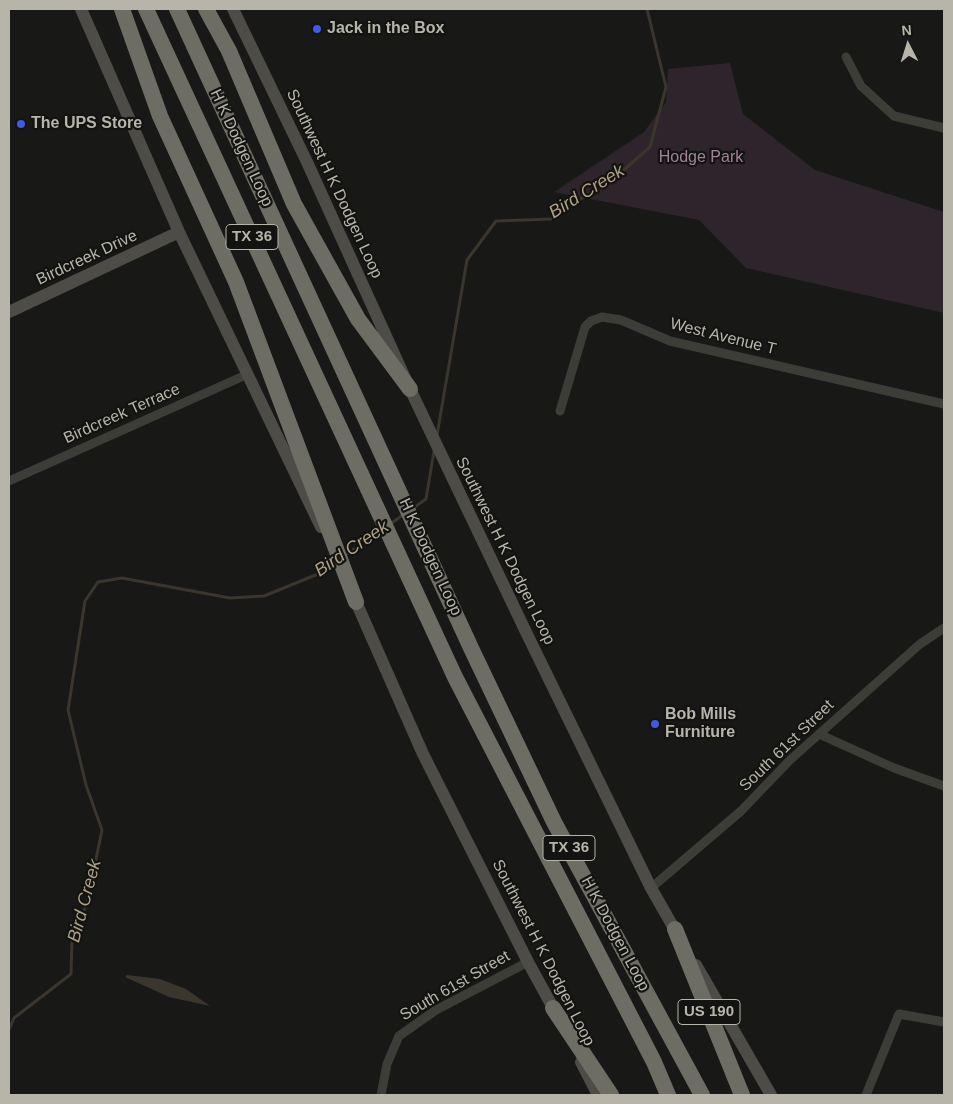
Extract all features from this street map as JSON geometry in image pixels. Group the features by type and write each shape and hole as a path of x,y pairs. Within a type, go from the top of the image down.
{"highway":[{"path":"122,9 160,116 236,282 311,494 356,602"},
{"name":"H K Dodgen Loop","path":"146,9 455,677 654,1062 668,1095"},
{"name":"H K Dodgen Loop","path":"177,9 447,595 554,822 702,1095"},
{"path":"206,9 229,51 294,204 358,319 410,389"},
{"name":"US 190","path":"675,929 742,1095"},
{"path":"554,1008 611,1095"}],"main road":[{"path":"81,9 179,232 248,374 311,494"},
{"name":"Southwest H K Dodgen Loop","path":"233,9 307,162 410,389 651,888 771,1095"},
{"name":"Birdcreek Drive","path":"9,312 179,232"},
{"name":"Southwest H K Dodgen Loop","path":"356,602 423,754 528,962 554,1008 598,1095"}],"street":[{"path":"846,57 861,86 894,116 944,128"},
{"name":"West Avenue T","path":"560,411 585,327 591,321 602,316 620,320 670,342 944,404"},
{"name":"Birdcreek Terrace","path":"9,481 248,374"},
{"name":"South 61st Street","path":"651,888 741,811 790,760 920,644 944,628"},
{"path":"819,734 894,768 944,786"},
{"name":"South 61st Street","path":"381,1095 387,1064 399,1036 436,1010 528,962"},
{"path":"866,1095 899,1014 944,1022"}],"green space":[{"name":"Hodge Park","path":"730,63 743,114 815,170 944,212 944,313 746,268 699,220 554,192 644,132 666,102 668,69"}],"shaded area":[{"path":"127,975 160,979 186,989 210,1006 169,997 125,977"}],"waterway":[{"name":"Bird Creek","path":"437,435 467,260 496,221 551,219 625,169 650,147 666,87 647,9"},
{"name":"Bird Creek","path":"412,509 426,499 434,451"},
{"name":"Bird Creek","path":"389,525 404,514"},
{"name":"Bird Creek","path":"344,556 382,530"},
{"name":"Bird Creek","path":"9,1030 14,1018 71,974 72,939 87,903 102,830 86,785 68,710 85,601 98,582 122,578 230,598 264,596 318,574 337,561"}],"place":[{"name":"Jack in the Box","path":"317,29"},
{"name":"The UPS Store","path":"21,124"},
{"name":"Bob Mills Furniture","path":"655,724"}]}
